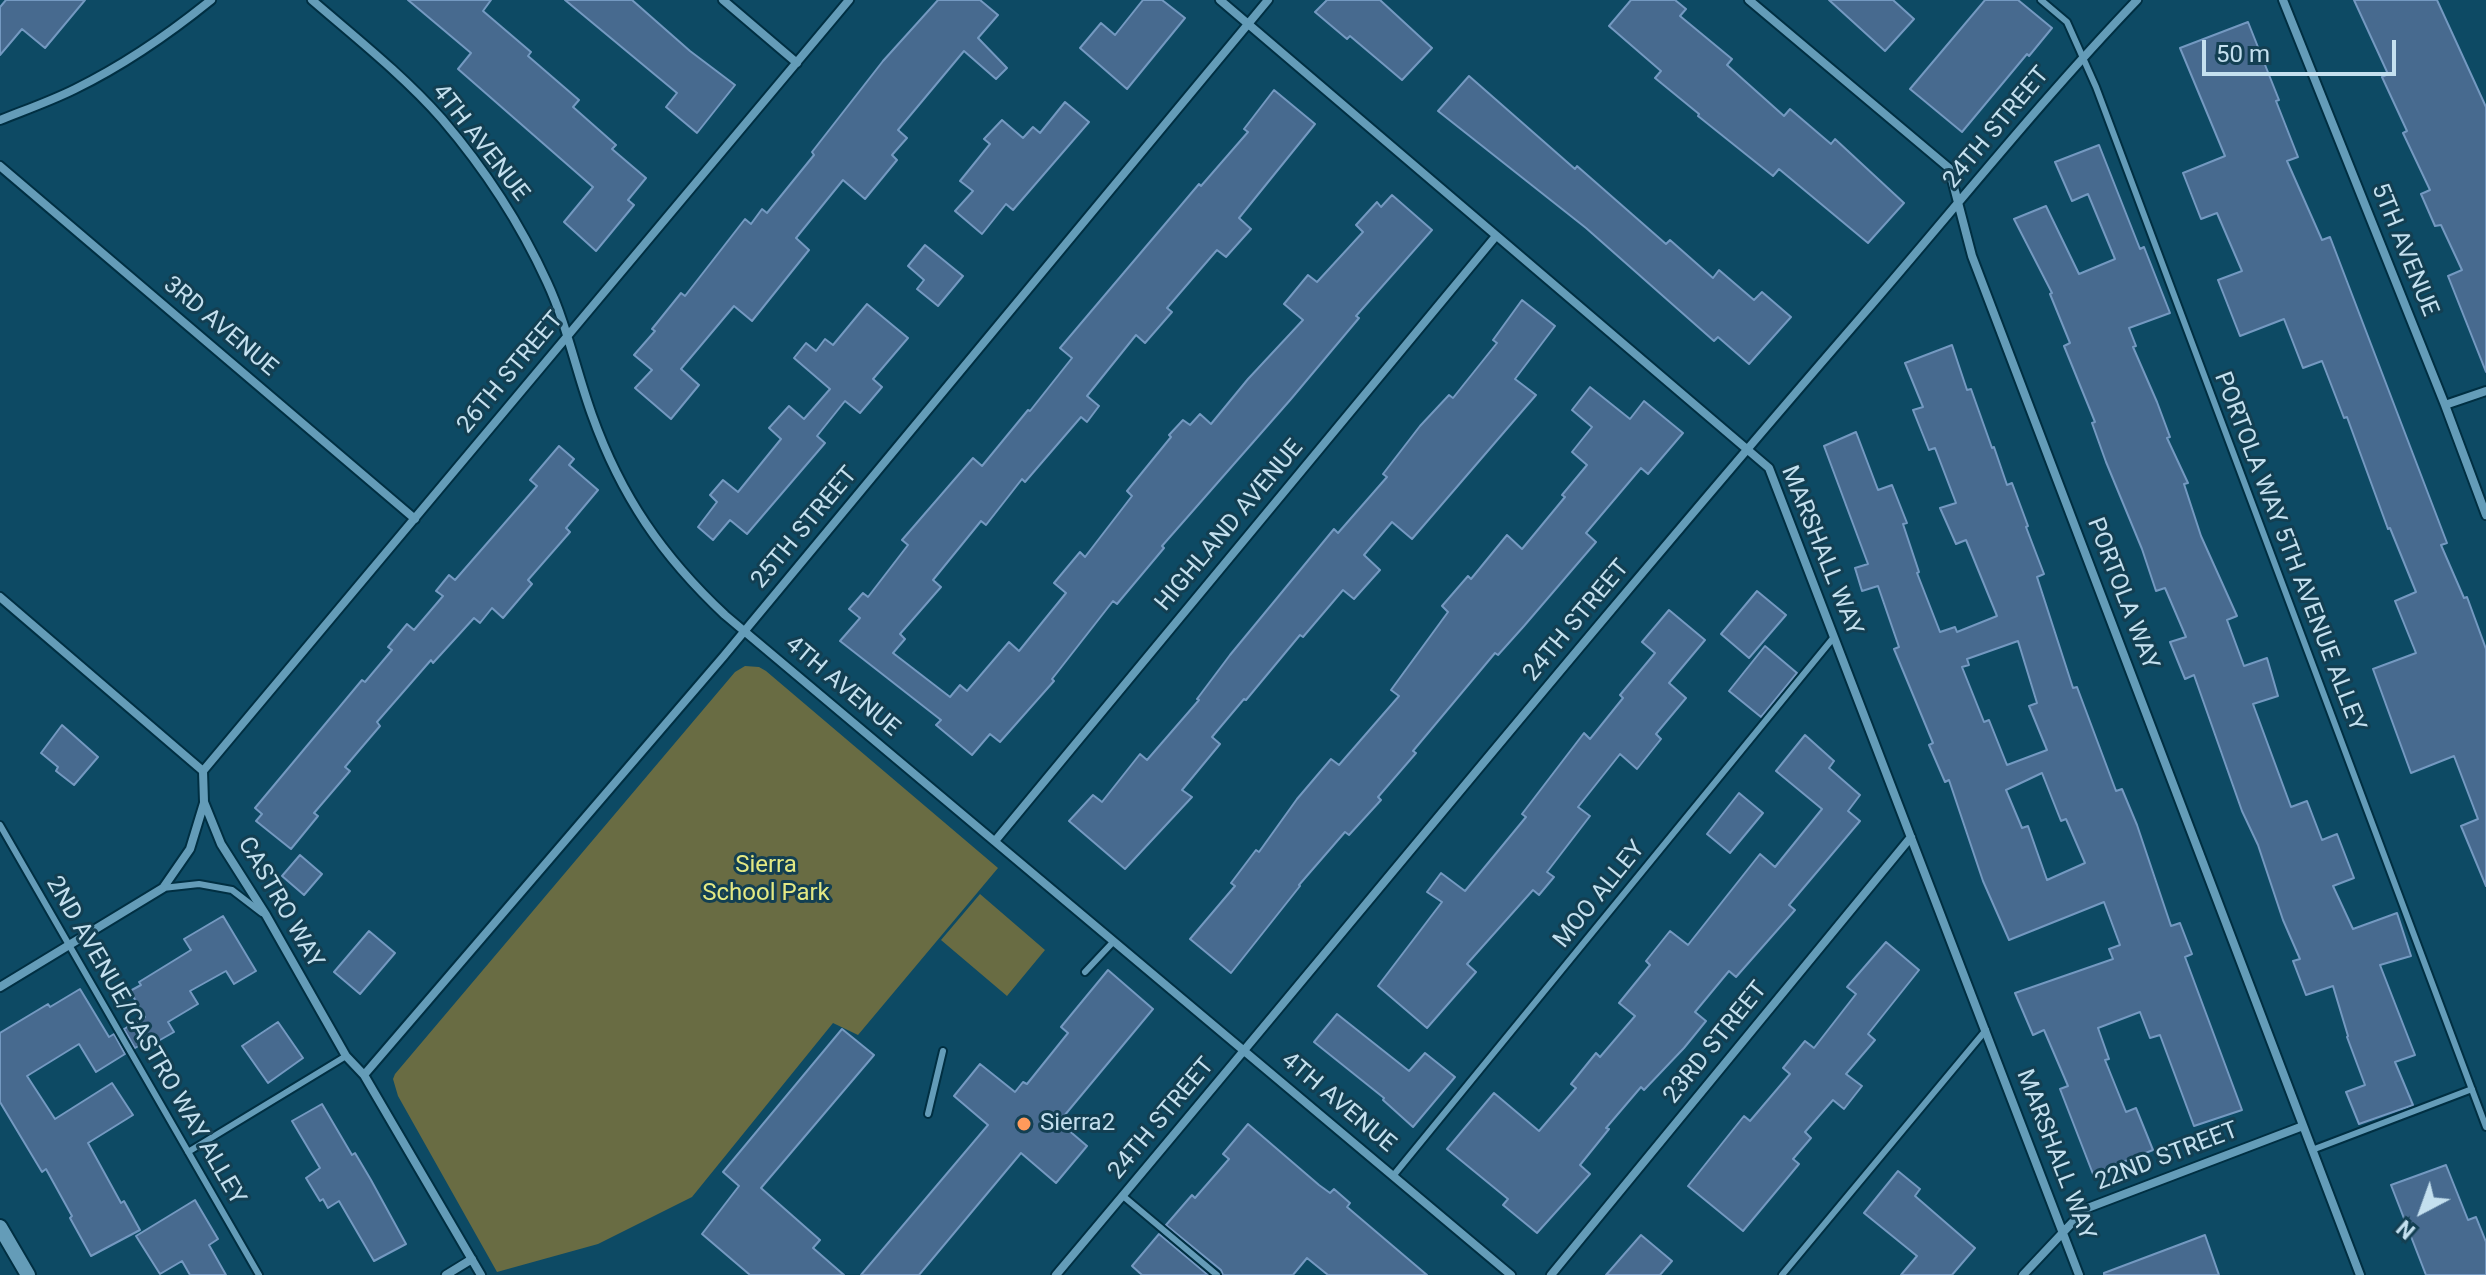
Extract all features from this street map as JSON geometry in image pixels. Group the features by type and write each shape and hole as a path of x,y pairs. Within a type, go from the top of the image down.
{"street":[{"path":"0,120 74,90 122,64 168,34 211,0"},
{"name":"4TH AVENUE","path":"312,0 392,69 441,118 484,173 515,221 547,283 613,468 642,519 679,571 744,631 1511,1275"},
{"path":"723,0 797,63"},
{"name":"26TH STREET","path":"203,771 849,0"},
{"name":"MARSHALL WAY","path":"1220,0 1769,468 2079,1275"},
{"name":"25TH STREET","path":"364,1075 744,631 1268,0"},
{"name":"PORTOLA WAY","path":"1749,0 1949,168 1972,256 2360,1275"},
{"name":"24TH STREET","path":"1056,1275 1746,449 1958,206 2083,56 2137,0"},
{"name":"5TH AVENUE","path":"2283,0 2486,515"},
{"name":"3RD AVENUE","path":"0,166 415,519"},
{"name":"HIGHLAND AVENUE","path":"995,841 1496,236"},
{"path":"2445,405 2486,391"},
{"path":"0,597 203,771"},
{"name":"CASTRO WAY","path":"203,771 204,802 221,844 266,915 346,1056 364,1075 481,1275"},
{"path":"0,987 163,888 190,849 204,802"},
{"name":"23RD STREET","path":"1551,1275 1911,837"},
{"name":"22ND STREET","path":"2023,1275 2085,1209 2303,1126"},
{"path":"0,1227 28,1275"},
{"path":"446,1275 472,1259"}],"lane":[{"name":"PORTOLA WAY 5TH AVENUE ALLEY","path":"2041,0 2067,22 2083,56 2486,1127"},
{"name":"MOO ALLEY","path":"1393,1176 1834,637"},
{"name":"2ND AVENUE/CASTRO WAY ALLEY","path":"0,825 259,1275"},
{"path":"163,888 199,884 232,890 266,915"},
{"path":"1085,972 1114,941"},
{"path":"1782,1275 1986,1030"},
{"path":"928,1114 943,1051"},
{"path":"188,1152 346,1056"},
{"path":"2312,1150 2472,1089"},
{"path":"1123,1196 1217,1275"}],"green space":[{"name":"Sierra School Park","path":"745,666 766,671 998,868 858,1035 833,1023 692,1197 598,1244 497,1272 398,1096 393,1079 395,1074 735,672"},
{"path":"980,894 1045,950 1007,996 941,940"}],"building":[{"path":"6,0 85,0 45,48 22,29 0,55 0,7"},
{"path":"408,0 491,0 483,11 531,52 528,56 579,100 573,107 616,145 612,149 646,178 628,200 634,205 596,251 564,222 593,187 458,69 471,53"},
{"path":"565,0 632,0 690,51 735,85 697,133 666,107 677,93"},
{"path":"938,0 980,0 998,15 978,38 1007,68 996,79 964,51 898,130 907,138 892,155 897,160 865,199 843,180 796,238 809,250 752,321 734,306 681,369 699,385 671,419 635,388 652,370 634,355 681,293 685,296 745,219 751,224 762,209 767,213 883,61"},
{"path":"1143,0 1162,0 1185,18 1127,89 1080,48 1101,23 1115,35"},
{"path":"1327,0 1380,0 1432,48 1402,80 1350,36 1347,39 1315,12"},
{"path":"1631,0 1675,0 1686,9 1680,16 1732,59 1727,65 1784,116 1790,109 1831,144 1835,139 1904,203 1868,243 1779,169 1773,176 1655,78 1661,71 1609,26"},
{"path":"1829,0 1893,0 1914,19 1885,51"},
{"path":"1985,0 2018,0 2052,28 1962,132 1910,89"},
{"path":"2354,0 2437,0 2486,107 2486,372 2448,276 2462,270 2441,225 2435,226 2421,194 2430,190 2403,133 2407,131 2382,77 2388,74"},
{"path":"2248,22 2298,157 2287,161 2322,240 2330,237 2447,543 2441,545 2464,598 2467,597 2486,649 2486,886 2461,826 2478,819 2454,756 2411,773 2373,669 2416,653 2395,601 2416,592 2388,529 2347,417 2344,418 2322,361 2303,368 2284,319 2240,336 2218,280 2242,271 2217,213 2201,219 2183,173 2225,156 2180,48"},
{"path":"1469,76 1666,244 1670,240 1713,278 1719,270 1754,300 1762,292 1791,317 1749,364 1718,337 1714,341 1586,228 1438,111"},
{"path":"1274,90 1315,124 1239,218 1251,229 1226,257 1217,250 1167,308 1172,312 1145,343 1136,335 1087,396 1099,406 1087,422 1081,417 1025,482 1022,479 986,525 981,521 933,580 941,587 900,634 905,639 893,653 950,697 960,685 967,691 1009,642 1019,651 1066,593 1054,583 1080,552 1085,557 1132,496 1127,491 1171,437 1169,435 1183,420 1190,425 1200,414 1211,424 1303,320 1284,304 1308,275 1317,282 1363,232 1356,225 1377,202 1381,207 1392,195 1432,230 1356,316 1359,318 1291,399 1162,546 1164,548 1117,604 1113,601 1052,679 1054,681 1000,742 990,734 972,755 936,725 941,720 840,641 860,618 849,609 863,593 868,597 908,545 902,540 973,458 982,466 1030,411 1072,358 1060,348 1199,184 1201,186 1248,132 1244,129"},
{"path":"1065,102 1089,122 1013,210 1006,204 982,234 955,211 973,191 960,181 990,144 984,139 1002,120 1023,138 1033,127 1040,133"},
{"path":"2099,145 2140,249 2144,247 2170,313 2129,328 2136,346 2133,347 2157,402 2170,437 2167,438 2188,483 2184,484 2201,536 2237,616 2227,620 2244,666 2267,658 2278,696 2253,704 2291,807 2307,801 2322,840 2337,834 2354,878 2333,886 2353,929 2397,913 2411,956 2380,965 2415,1055 2395,1062 2413,1105 2359,1124 2346,1092 2365,1085 2333,986 2306,995 2293,961 2300,959 2283,920 2258,845 2242,811 2194,675 2185,679 2170,642 2186,637 2165,588 2156,591 2064,346 2070,343 2052,293 2014,219 2046,206 2079,274 2115,259 2088,194 2072,201 2055,162"},
{"path":"925,245 963,276 938,306 917,289 924,280 908,266"},
{"path":"1522,300 1555,326 1515,379 1536,395 1412,539 1392,522 1364,555 1380,570 1354,599 1343,590 1244,699 1212,737 1220,744 1182,790 1192,797 1125,869 1069,821 1093,795 1102,802 1140,754 1147,760 1199,700 1230,655 1334,529 1338,533 1387,477 1383,474 1420,426 1449,395 1453,398 1497,343 1493,340"},
{"path":"867,304 908,338 873,379 882,387 860,413 845,401 817,436 825,443 747,534 730,520 713,540 698,527 717,502 710,495 723,480 738,492 781,439 769,428 789,406 804,419 830,389 794,358 806,343 816,351 825,339 833,345"},
{"path":"1952,345 1967,390 1971,389 2007,485 2012,483 2028,526 2044,574 2037,577 2073,688 2077,687 2116,791 2122,789 2137,825 2171,926 2180,923 2192,954 2185,957 2242,1110 2194,1126 2160,1035 2150,1038 2140,1012 2098,1028 2109,1059 2105,1060 2126,1112 2136,1108 2153,1150 2093,1174 2060,1089 2068,1086 2044,1030 2033,1035 2015,993 2113,959 2109,949 2120,945 2104,902 2009,940 1983,881 1949,780 1945,782 1929,745 1933,743 1894,649 1899,647 1878,586 1862,591 1855,568 1868,564 1824,446 1856,432 1878,490 1892,485 1907,523 1903,524 1917,573 1940,632 1955,627 1957,632 1997,616 1966,540 1956,544 1940,508 1956,503 1935,448 1929,450 1913,410 1923,407 1905,363","holes":["2018,641 2037,703 2029,706 2047,750 2007,765 1989,720 1984,722 1962,667 1969,665 1967,659","2042,773 2061,821 2066,819 2085,863 2047,880 2028,826 2022,828 2006,790"]},
{"path":"1590,387 1630,419 1644,401 1683,433 1648,474 1641,468 1586,533 1596,542 1498,655 1495,653 1413,751 1416,753 1378,797 1381,800 1349,835 1345,832 1299,885 1231,973 1190,939 1235,886 1231,883 1256,850 1259,852 1331,759 1339,765 1399,696 1391,690 1448,612 1442,606 1468,576 1471,579 1507,535 1522,549 1565,497 1562,495 1587,465 1572,452 1592,427 1572,410"},
{"path":"559,446 574,459 569,465 598,490 566,528 570,532 528,580 532,584 503,618 492,608 480,623 474,618 433,663 431,660 377,722 380,726 345,767 350,771 314,813 318,816 291,849 256,821 262,814 255,808 362,680 365,682 392,650 388,647 407,624 414,630 443,596 436,591 449,575 455,580 537,486 530,480"},
{"path":"1757,591 1786,615 1749,658 1721,634"},
{"path":"1669,610 1705,640 1669,683 1686,698 1656,734 1661,739 1637,769 1620,754 1578,807 1590,816 1547,872 1554,877 1539,895 1533,890 1467,964 1476,972 1427,1028 1378,986 1442,902 1427,892 1441,873 1465,891 1526,817 1522,814 1584,733 1590,739 1623,698 1620,695 1655,653 1642,642"},
{"path":"1765,646 1797,673 1761,717 1729,691"},
{"path":"62,725 98,757 74,785 56,771 58,767 41,753"},
{"path":"1805,735 1834,761 1829,768 1860,795 1848,811 1860,821 1789,905 1795,910 1736,977 1729,971 1695,1012 1706,1021 1644,1090 1641,1087 1606,1128 1609,1129 1580,1165 1590,1174 1537,1233 1503,1205 1508,1199 1447,1149 1494,1093 1539,1131 1576,1088 1571,1084 1596,1053 1600,1057 1635,1016 1619,1003 1650,965 1646,961 1670,931 1688,945 1760,854 1775,867 1822,809 1776,771"},
{"path":"1739,793 1763,813 1730,853 1707,834"},
{"path":"300,855 322,874 304,895 282,876"},
{"path":"223,916 256,971 234,984 226,971 190,991 198,1004 168,1022 174,1032 153,1044 151,1039 135,1048 124,1029 145,1017 130,991 141,985 139,982 191,950 184,939"},
{"path":"369,931 395,953 360,994 334,972"},
{"path":"1886,942 1919,970 1868,1034 1875,1040 1846,1074 1862,1086 1844,1109 1833,1100 1805,1132 1811,1138 1793,1159 1799,1164 1743,1231 1688,1186 1744,1116 1750,1121 1790,1074 1783,1068 1805,1041 1814,1048 1856,994 1847,987"},
{"name":"Sierra2","path":"1108,970 1153,1009 1059,1122 1087,1146 1056,1183 1021,1153 919,1275 861,1275 988,1125 954,1096 980,1064 1015,1092 1023,1082 1027,1084 1068,1033 1061,1027"},
{"path":"80,989 109,1037 114,1034 125,1054 96,1072 79,1044 27,1076 55,1119 112,1083 133,1115 88,1143 121,1203 124,1201 140,1230 91,1256 46,1169 42,1172 0,1102 0,1033"},
{"path":"1337,1014 1409,1071 1425,1053 1455,1077 1413,1127 1384,1098 1314,1042"},
{"path":"278,1022 303,1058 268,1083 242,1046"},
{"path":"842,1029 874,1055 761,1188 820,1240 813,1248 844,1275 750,1275 702,1234 739,1186 723,1172"},
{"path":"322,1104 352,1155 355,1153 406,1244 374,1261 339,1201 328,1208 306,1178 320,1168 292,1121"},
{"path":"1248,1124 1319,1185 1330,1193 1334,1189 1350,1203 1347,1207 1427,1275 1328,1275 1307,1258 1293,1275 1223,1275 1221,1270 1166,1225 1229,1159 1223,1154"},
{"path":"2446,1165 2468,1220 2476,1217 2486,1242 2486,1275 2426,1275 2391,1185"},
{"path":"1898,1171 1920,1189 1915,1196 1975,1248 1952,1275 1901,1275 1917,1256 1864,1213"},
{"path":"195,1200 218,1239 209,1245 226,1275 190,1275 182,1261 160,1274 136,1236"},
{"path":"1159,1234 1208,1275 1142,1275 1132,1266"},
{"path":"1641,1235 1672,1261 1660,1275 1606,1275"},
{"path":"2205,1235 2219,1275 2104,1275 2104,1273"}],"place":[{"name":"Sierra2","path":"1024,1124"}]}
